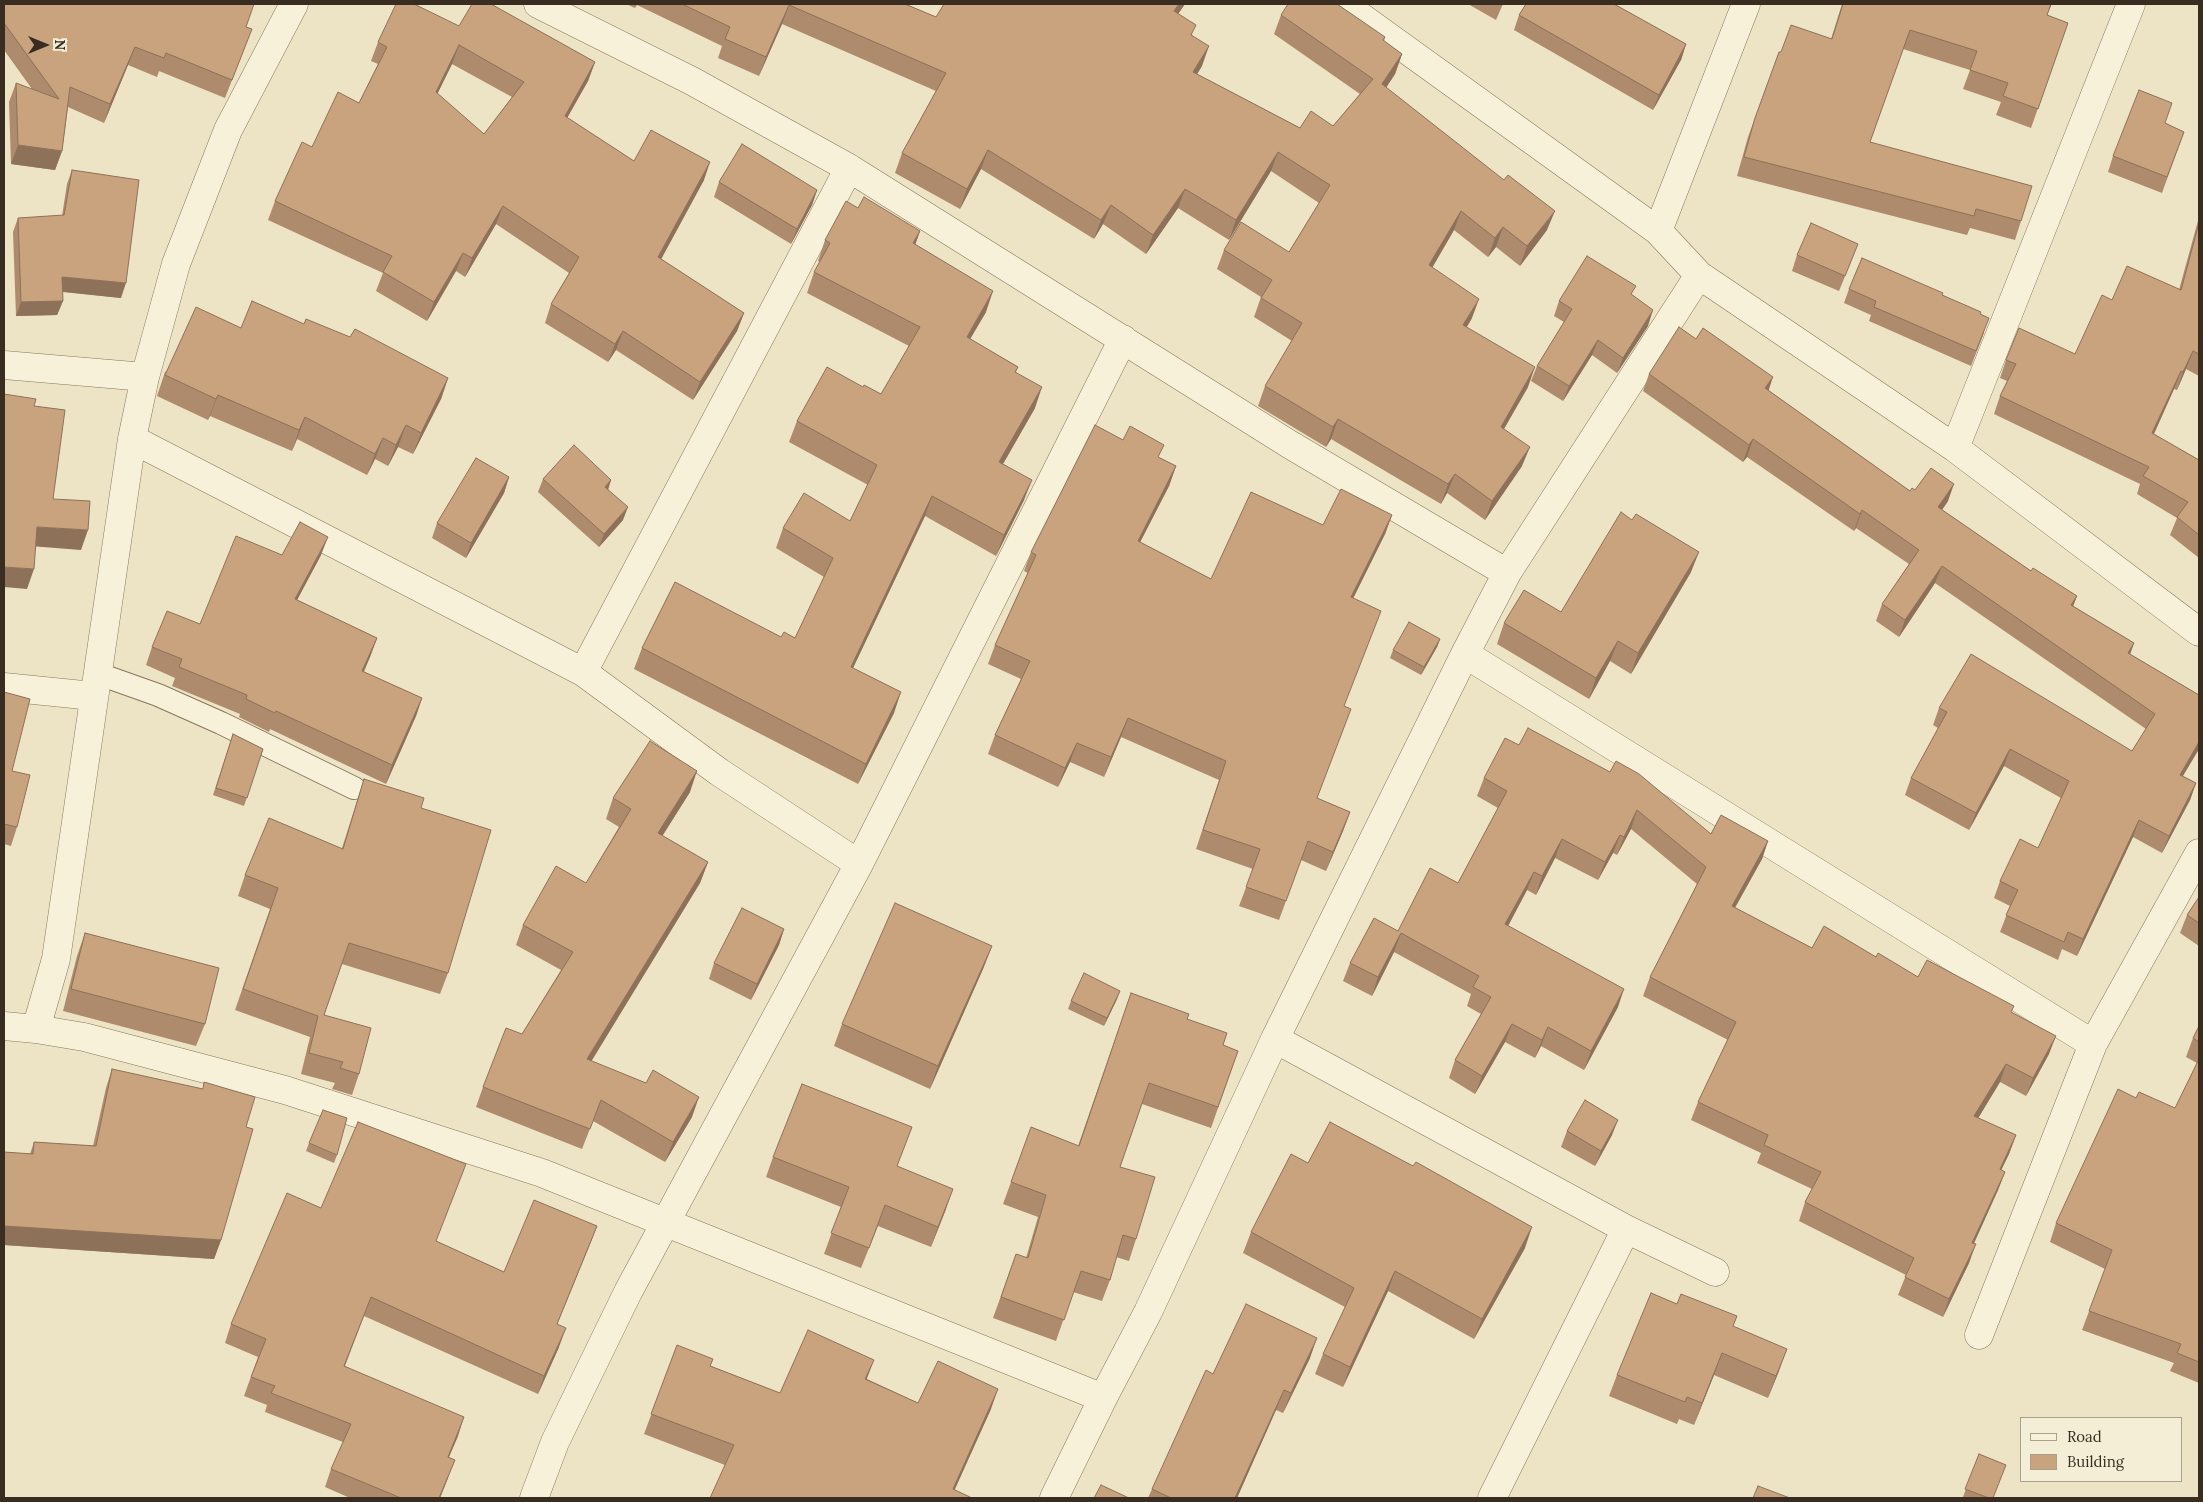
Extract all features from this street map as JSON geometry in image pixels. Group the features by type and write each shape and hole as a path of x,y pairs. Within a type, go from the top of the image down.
{"street":[{"path":"36,1029 56,959 132,439 145,377 176,264 228,130 294,4"},
{"path":"538,4 692,81 849,168 1289,444 1507,574"},
{"path":"1343,4 1658,231 1699,275 1955,448 2199,632"},
{"path":"1658,231 1746,4"},
{"path":"1955,448 2131,4"},
{"path":"583,672 849,168"},
{"path":"1054,1498 1148,1312 1274,1039 1465,654 1507,574 1699,275"},
{"path":"534,1498 555,1442 628,1292 860,864 1123,339"},
{"path":"4,365 145,377"},
{"path":"132,439 583,672 719,772 860,864"},
{"path":"1465,654 2093,1044"},
{"path":"4,687 95,684"},
{"path":"1979,1335 2093,1044 2199,854"},
{"path":"4,1026 84,1037 285,1090 542,1173 1103,1398"},
{"path":"1274,1039 1626,1230 1715,1272"},
{"path":"1492,1498 1626,1230"}],"lane":[{"path":"95,684 158,695 222,723 354,788"}],"building":[{"path":"4,4 254,4 246,27 252,29 232,80 166,53 164,58 135,47 110,104 70,87 62,151 18,145 16,83 59,99 4,23"},
{"path":"396,4 414,4 459,26 472,4 491,4 595,62 565,116 634,161 651,130 710,162 658,257 744,313 700,382 623,331 615,344 551,304 579,257 503,206 472,258 463,253 434,302 383,272 392,256 275,201 302,142 312,147 338,92 359,103 387,47 378,42","holes":["459,45 524,82 484,134 436,92"]},
{"path":"682,4 905,4 936,17 944,4 1179,4 1174,11 1196,25 1191,35 1209,46 1193,72 1300,128 1311,111 1333,126 1373,79 1281,15 1288,4 1337,4 1385,37 1383,40 1402,54 1382,84 1504,180 1508,175 1555,211 1527,246 1503,227 1495,238 1461,211 1429,265 1479,299 1463,325 1535,367 1501,427 1530,447 1492,501 1455,474 1448,484 1338,419 1333,427 1265,386 1302,323 1261,298 1272,280 1224,250 1241,222 1289,252 1330,185 1278,152 1236,220 1185,189 1153,235 1111,205 1101,220 988,150 967,189 902,153 946,73 789,5 766,57 725,39 730,27"},
{"path":"1526,4 1614,4 1686,44 1659,95 1519,15"},
{"path":"1843,4 2051,4 2047,15 2068,23 2038,109 2003,96 2008,83 1970,70 1977,51 1910,30 1870,142 2032,186 2021,221 1976,209 1974,216 1744,157 1755,118 1791,25 1832,39"},
{"path":"2139,90 2172,103 2165,123 2184,132 2167,177 2113,156"},
{"path":"742,144 817,190 797,229 719,182"},
{"path":"72,170 139,180 126,283 62,277 63,301 21,302 18,218 64,215"},
{"path":"864,197 920,231 913,243 993,291 967,337 1018,367 1015,372 1042,387 999,462 1032,480 1004,535 932,496 851,667 901,692 866,764 642,648 675,582 781,637 784,632 795,638 833,558 783,528 804,493 850,521 877,465 797,421 827,367 863,387 864,385 881,394 920,327 814,272 830,243 825,240 846,201 858,208"},
{"path":"1811,223 1858,244 1845,276 1797,255"},
{"path":"2199,223 2199,354 2193,351 2183,372 2181,371 2152,433 2199,460 2199,535 2177,517 2188,502 2143,476 2149,467 2000,396 2016,364 2006,360 2019,328 2075,354 2102,295 2112,300 2127,266 2181,290"},
{"path":"1587,256 1636,286 1631,294 1653,310 1623,358 1598,340 1569,386 1537,366 1572,309 1559,301"},
{"path":"1862,258 1943,293 1942,295 1981,312 1980,314 1989,318 1976,351 1874,307 1876,301 1849,289"},
{"path":"252,301 304,324 306,319 350,337 355,329 448,378 421,433 406,425 396,445 383,438 375,454 305,417 299,430 218,395 216,399 165,375 196,307 241,328"},
{"path":"1679,327 1696,339 1703,328 1773,377 1765,388 1910,491 1912,488 1915,490 1931,468 1954,484 1938,507 2031,571 2033,568 2077,596 2071,605 2134,643 2128,653 2199,695 2199,742 2180,775 2196,783 2169,836 2139,820 2083,939 2068,932 2064,942 2006,915 2018,890 2000,881 2020,839 2038,848 2069,781 2010,749 1976,813 1911,778 1947,712 1939,708 1971,654 2132,751 2155,714 1942,566 1905,620 1882,604 1919,550 1862,510 1860,514 1753,439 1749,445 1649,374"},
{"path":"4,394 36,399 34,406 65,410 53,499 90,501 88,530 37,527 34,569 4,567"},
{"path":"1095,425 1123,440 1130,426 1164,445 1158,457 1176,466 1138,541 1211,579 1251,492 1323,525 1341,489 1392,515 1351,597 1381,611 1344,706 1351,709 1317,798 1350,812 1333,852 1308,841 1286,901 1246,887 1260,849 1203,830 1226,761 1128,718 1111,757 1077,743 1065,768 995,735 1030,661 995,645 1036,555 1031,552"},
{"path":"574,445 611,480 605,487 628,507 604,534 543,479"},
{"path":"476,458 509,477 471,543 437,523"},
{"path":"1621,512 1632,520 1636,514 1699,552 1638,653 1618,641 1596,678 1504,623 1524,590 1561,612"},
{"path":"300,522 328,537 295,599 377,638 362,671 422,698 392,765 246,699 247,695 179,667 182,659 152,647 167,611 200,624 236,536 282,555"},
{"path":"1409,622 1440,639 1424,667 1393,650"},
{"path":"4,692 30,699 12,771 30,775 17,827 4,824"},
{"path":"1528,728 1610,772 1616,761 1639,774 1711,834 1721,815 1768,841 1732,906 1812,948 1824,926 1876,957 1878,953 1918,977 1927,960 2014,1006 2011,1012 2056,1036 2033,1078 2006,1064 1974,1116 2016,1135 2000,1169 2005,1172 1972,1243 1976,1244 1949,1299 1905,1277 1914,1258 1805,1202 1821,1172 1764,1145 1768,1135 1698,1102 1736,1022 1650,977 1706,867 1637,810 1624,837 1620,835 1605,862 1562,839 1542,876 1534,872 1505,924 1624,989 1591,1051 1548,1027 1542,1040 1512,1024 1482,1076 1455,1060 1491,997 1473,987 1479,976 1401,933 1378,977 1350,963 1374,918 1398,931 1430,868 1458,883 1507,791 1484,778 1505,738 1519,745"},
{"path":"233,734 263,749 247,798 216,788"},
{"path":"650,741 697,771 658,833 708,862 587,1059 646,1083 653,1070 699,1097 673,1142 601,1100 590,1129 483,1087 506,1028 522,1034 573,952 523,925 556,866 586,883 631,809 613,798"},
{"path":"364,779 424,798 421,808 491,830 448,973 349,943 324,1015 371,1028 359,1074 340,1068 343,1062 309,1053 318,1016 243,989 278,888 245,875 269,818 343,849"},
{"path":"2199,897 2199,923 2187,915"},
{"path":"895,903 992,946 938,1066 842,1024"},
{"path":"742,908 784,929 757,984 714,963"},
{"path":"85,933 219,968 205,1024 71,989"},
{"path":"1084,973 1120,991 1107,1018 1071,1001"},
{"path":"1131,993 1189,1014 1187,1019 1227,1033 1223,1045 1238,1051 1218,1107 1149,1083 1120,1167 1155,1177 1136,1239 1123,1235 1110,1280 1081,1271 1064,1320 1001,1297 1016,1254 1028,1258 1046,1195 1011,1182 1031,1127 1079,1146"},
{"path":"2199,1026 2199,1042 2193,1038"},
{"path":"2199,1059 2199,1362 2177,1353 2181,1344 2089,1311 2112,1250 2056,1223 2118,1089 2136,1098 2139,1092 2175,1108"},
{"path":"112,1069 203,1089 204,1082 255,1097 246,1127 253,1129 221,1240 4,1226 4,1152 33,1154 34,1142 96,1146"},
{"path":"802,1084 912,1127 897,1166 953,1189 938,1227 885,1205 869,1248 831,1233 849,1187 773,1157"},
{"path":"1585,1100 1618,1120 1601,1151 1567,1131"},
{"path":"323,1110 347,1118 337,1155 309,1143"},
{"path":"358,1122 466,1164 436,1241 504,1272 534,1200 597,1226 557,1324 566,1328 544,1376 371,1297 344,1366 464,1417 448,1457 455,1460 439,1498 401,1498 331,1469 351,1424 271,1393 275,1386 251,1377 266,1339 231,1324 287,1193 321,1208"},
{"path":"1330,1122 1413,1166 1416,1162 1532,1227 1482,1319 1395,1271 1350,1367 1323,1354 1354,1288 1251,1232 1291,1154 1308,1163"},
{"path":"1651,1293 1677,1304 1681,1294 1737,1316 1733,1326 1787,1349 1776,1376 1722,1353 1702,1403 1687,1397 1685,1402 1617,1375"},
{"path":"1246,1304 1317,1338 1291,1393 1284,1390 1235,1498 1171,1498 1152,1489 1206,1370 1213,1374"},
{"path":"808,1330 874,1360 865,1379 918,1403 938,1361 998,1389 953,1489 972,1498 710,1498 734,1445 651,1414 677,1345 713,1359 710,1366 780,1393"},
{"path":"1979,1454 2006,1465 1993,1498 1965,1489"},
{"path":"1101,1485 1129,1498 1094,1498"},
{"path":"1758,1486 1790,1498 1753,1498"}]}
